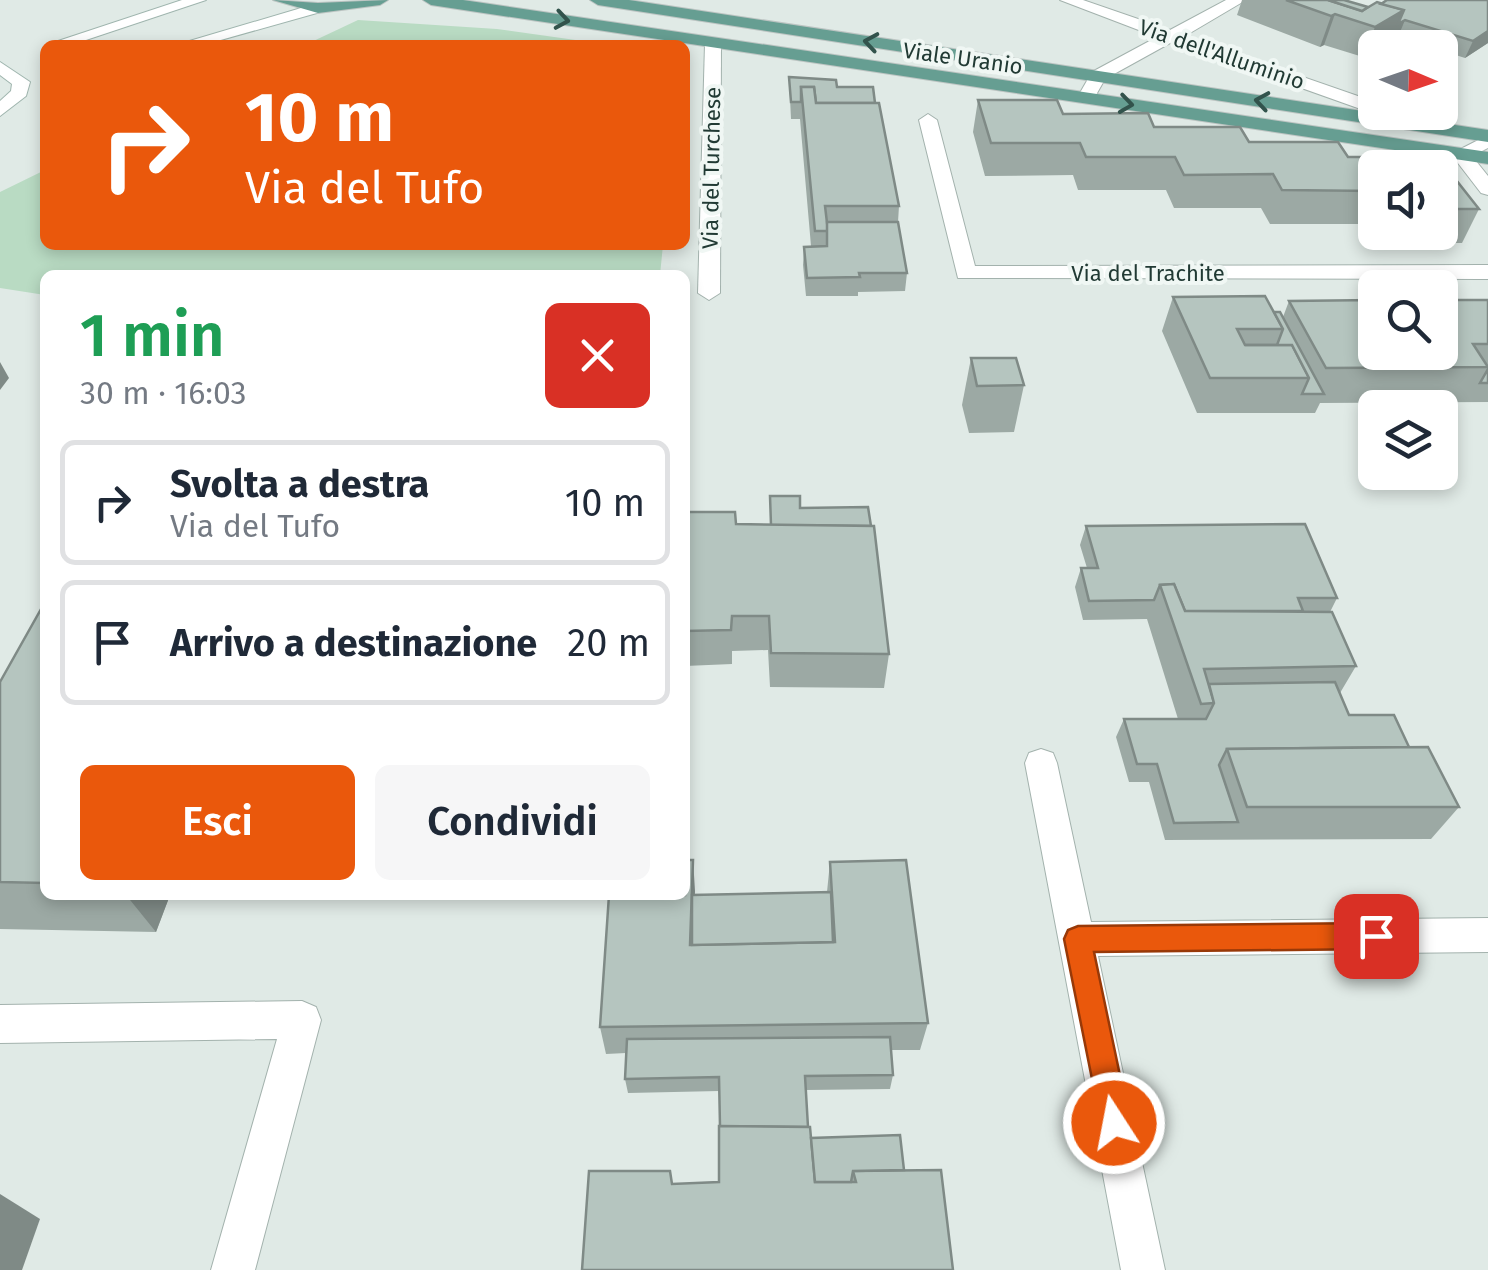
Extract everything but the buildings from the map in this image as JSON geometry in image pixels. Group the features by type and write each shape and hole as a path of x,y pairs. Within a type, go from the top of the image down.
{"main road":[{"path":"281,0 318,8 404,0"},
{"name":"Viale Uranio","path":"431,0 687,40"},
{"name":"Viale Uranio","path":"598,0 1358,116"},
{"name":"Viale Uranio","path":"690,40 1488,158"},
{"name":"Viale Uranio","path":"1444,130 1488,138"}],"street":[{"path":"88,36 160,0"},
{"path":"73,40 198,0"},
{"name":"Via dell'Alluminio","path":"1068,0 1358,102"},
{"path":"1086,98 1098,76 1238,0"},
{"path":"202,40 318,8"},
{"name":"Via del Turchese","path":"709,293 713,44"},
{"path":"18,56 14,73 20,82 20,92"},
{"path":"0,111 20,92 40,86"},
{"name":"Via del Trachite","path":"928,120 966,273 1488,272"},
{"path":"1488,138 1461,154 1488,190"},
{"path":"1041,763 1144,1270"},
{"path":"1078,939 1488,935"},
{"path":"0,1024 302,1020 233,1270"}],"green space":[{"path":"358,20 497,29 575,40 316,40"},
{"path":"40,172 40,250 662,250 660,270 40,270 40,294 0,288 0,192"}],"route":[{"path":"1114,1123 1078,939 1376,936"}]}
